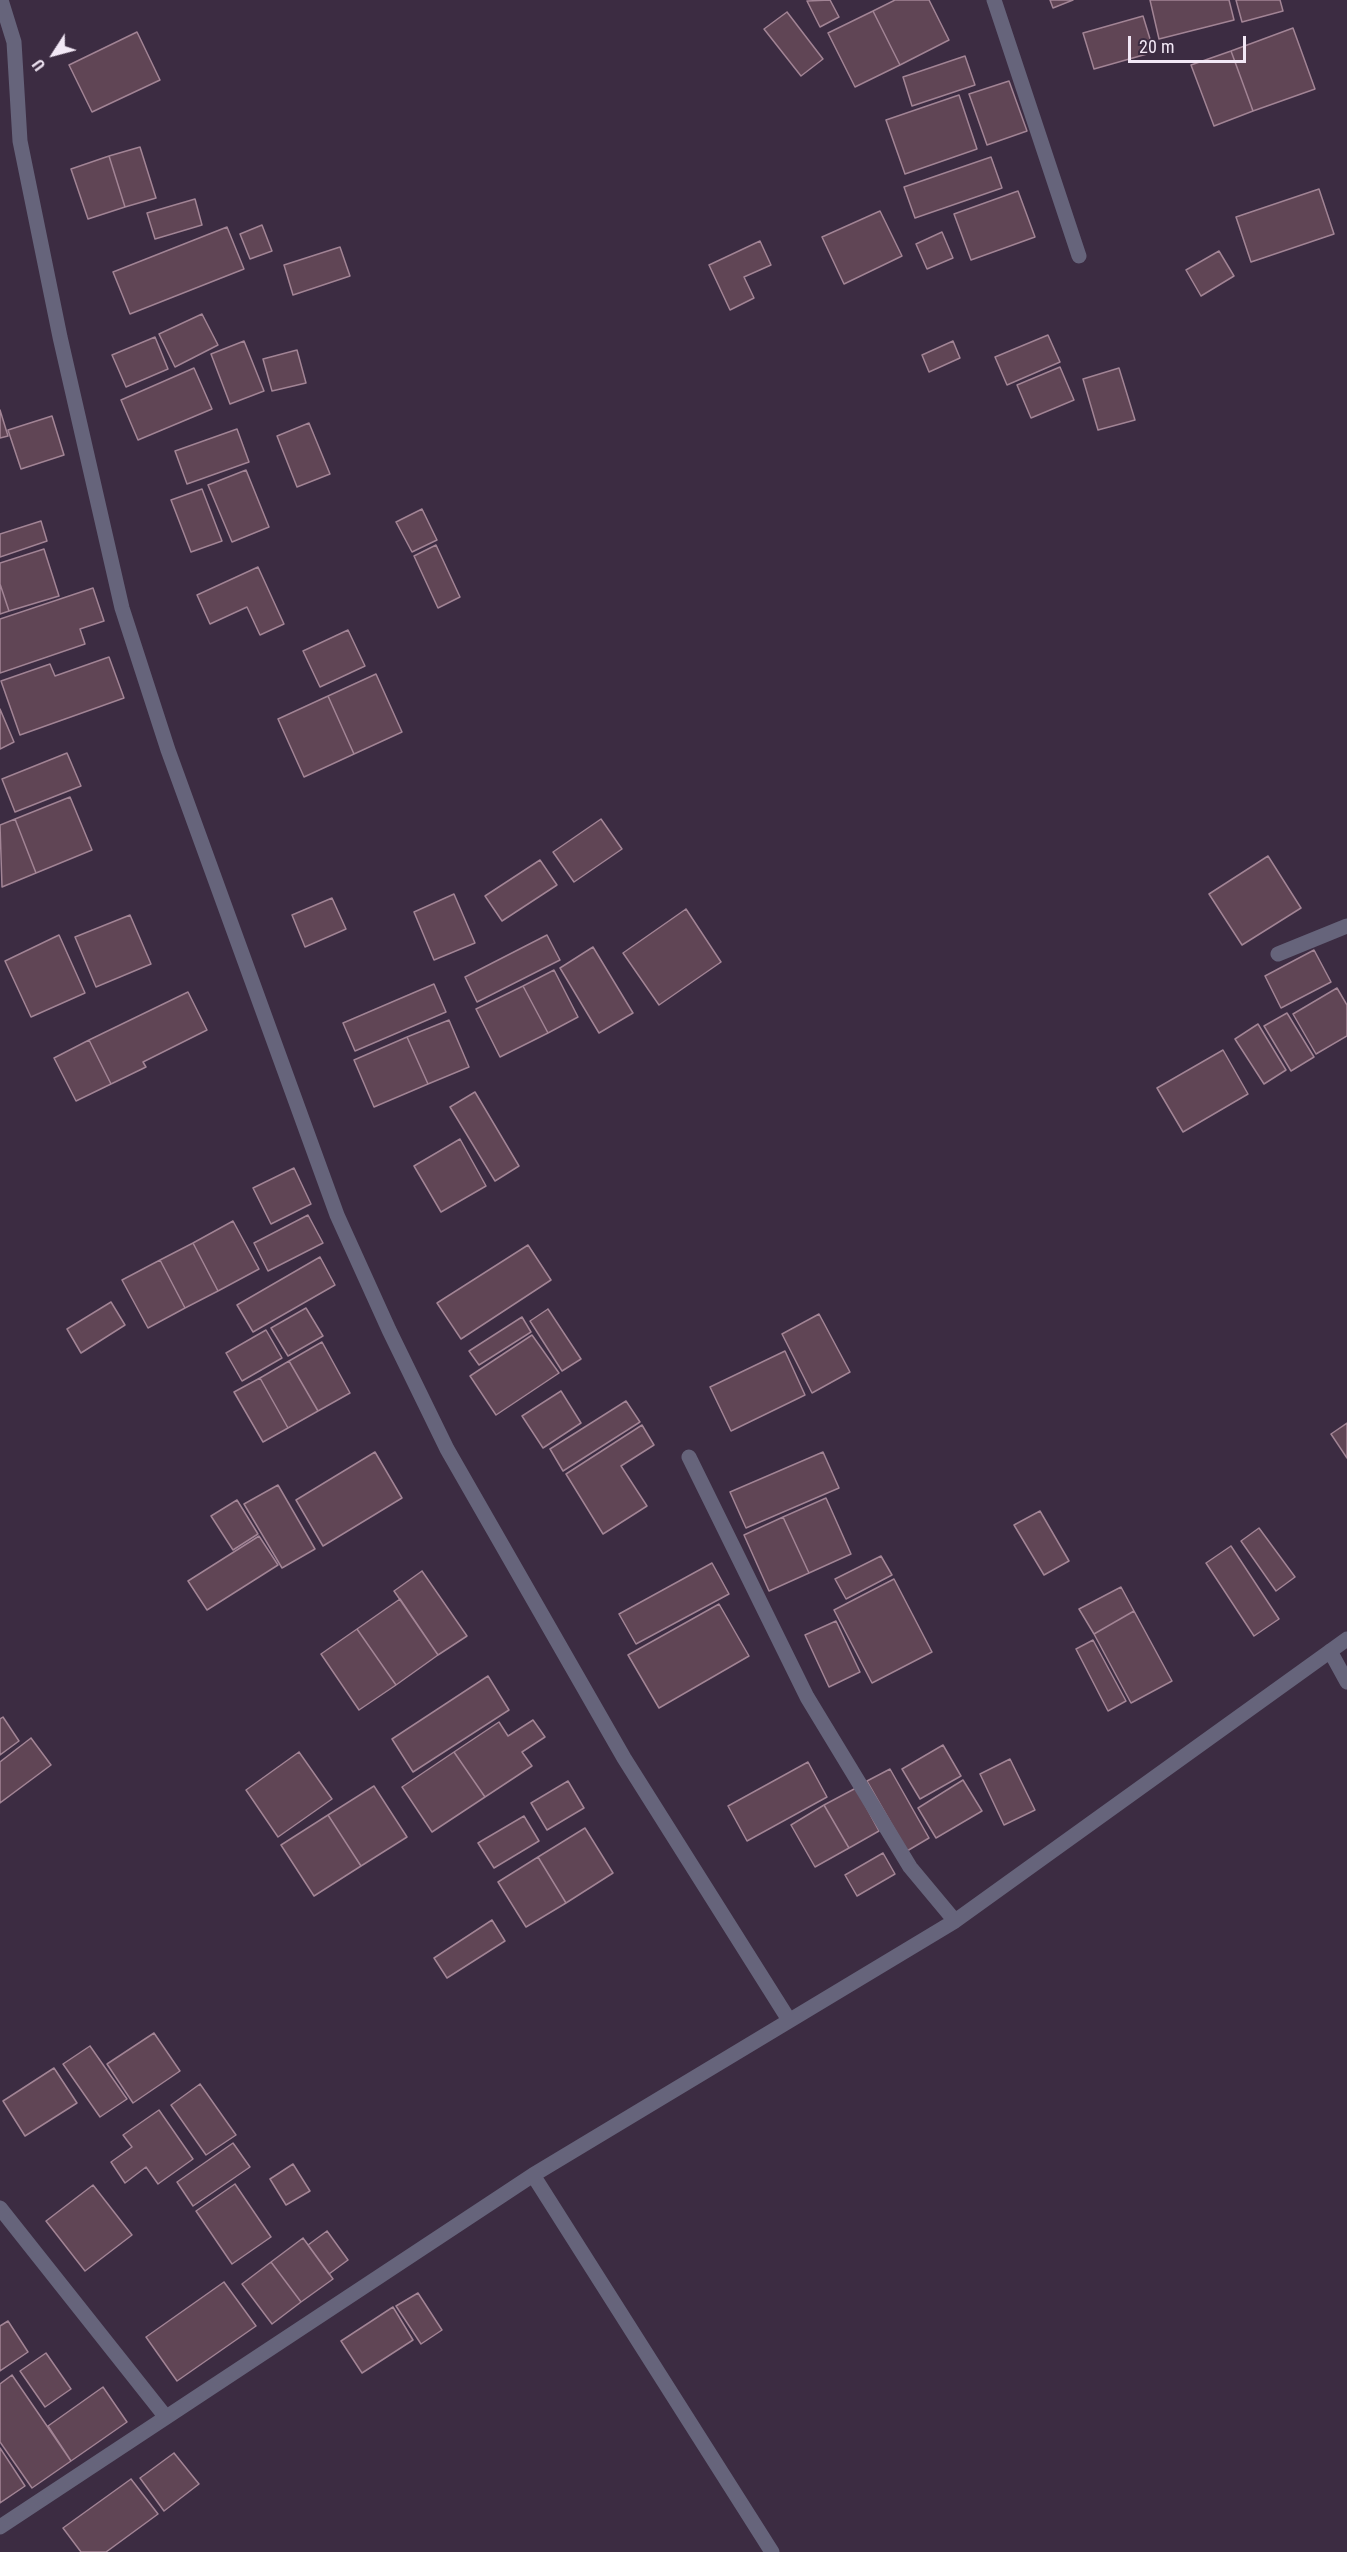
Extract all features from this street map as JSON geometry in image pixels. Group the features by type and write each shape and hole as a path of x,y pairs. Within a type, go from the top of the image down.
{"street":[{"path":"1,0 14,42 23,153 60,337 122,608 172,761 337,1215 389,1330 447,1449 624,1758 789,2020"},
{"path":"994,0 1079,256"},
{"path":"1278,954 1347,926"},
{"path":"689,1457 807,1697 910,1867 955,1921"},
{"path":"0,2527 532,2175 955,1921 1347,1639"},
{"path":"1330,1651 1347,1682"},
{"path":"532,2175 772,2552"},
{"path":"0,2208 165,2416"}],"building":[{"path":"830,0 839,17 820,27 807,1"},
{"path":"895,0 929,0 949,40 900,65 873,11"},
{"path":"1050,0 1073,0 1053,8"},
{"path":"1150,0 1229,0 1234,20 1159,39"},
{"path":"1236,0 1280,0 1283,11 1242,22"},
{"path":"873,11 900,65 855,87 828,33"},
{"path":"787,12 823,59 801,76 764,29"},
{"path":"1143,16 1154,52 1094,69 1083,33"},
{"path":"1293,28 1315,89 1253,111 1231,51"},
{"path":"137,32 160,80 92,112 69,65"},
{"path":"1231,51 1253,111 1214,126 1191,65"},
{"path":"965,56 975,85 912,106 903,77"},
{"path":"1009,81 1027,131 987,145 969,94"},
{"path":"959,95 977,149 905,174 886,120"},
{"path":"140,147 156,198 125,207 109,156"},
{"path":"109,156 125,207 88,219 71,169"},
{"path":"991,157 1002,188 915,218 904,187"},
{"path":"1319,189 1334,234 1251,262 1236,217"},
{"path":"1018,191 1035,237 971,260 954,214"},
{"path":"195,199 202,225 155,239 147,213"},
{"path":"880,211 902,256 844,284 822,237"},
{"path":"262,225 272,251 250,259 240,234"},
{"path":"227,227 244,269 130,314 113,272"},
{"path":"942,232 953,258 927,269 916,244"},
{"path":"760,241 771,265 744,277 754,298 730,310 709,265"},
{"path":"340,247 350,276 293,295 284,265"},
{"path":"1219,251 1234,276 1201,296 1186,270"},
{"path":"202,314 218,345 175,367 159,334"},
{"path":"1048,335 1060,362 1007,385 995,357"},
{"path":"155,337 168,369 126,387 112,355"},
{"path":"244,341 264,391 230,404 211,354"},
{"path":"953,341 960,358 929,372 922,355"},
{"path":"297,350 306,383 272,391 263,359"},
{"path":"1060,367 1074,400 1031,418 1017,385"},
{"path":"194,368 212,409 138,440 121,400"},
{"path":"1119,368 1135,420 1098,430 1083,379"},
{"path":"0,410 8,436 0,438"},
{"path":"52,416 64,455 21,469 8,430"},
{"path":"309,423 330,474 297,487 277,436"},
{"path":"237,429 249,462 187,484 175,451"},
{"path":"246,470 269,527 232,542 208,485"},
{"path":"202,489 222,541 191,552 171,500"},
{"path":"422,509 437,540 412,552 396,522"},
{"path":"41,521 47,541 0,557 0,534"},
{"path":"436,545 460,597 438,608 414,556"},
{"path":"44,549 59,596 9,611 0,584 0,563"},
{"path":"258,567 284,624 260,635 247,607 210,624 197,595"},
{"path":"0,584 9,611 0,614"},
{"path":"93,588 104,621 80,629 85,644 0,673 0,619"},
{"path":"348,630 365,666 320,687 303,651"},
{"path":"109,657 124,698 20,735 1,681 50,664 55,676"},
{"path":"376,674 402,732 354,754 328,696"},
{"path":"328,696 354,754 304,777 278,719"},
{"path":"0,709 14,742 0,749"},
{"path":"67,753 81,786 15,812 2,779"},
{"path":"70,797 92,850 36,873 15,819"},
{"path":"15,819 36,873 2,887 0,825"},
{"path":"601,819 622,849 574,882 553,852"},
{"path":"1268,856 1301,908 1242,945 1209,894"},
{"path":"540,860 557,885 502,921 485,896"},
{"path":"454,894 475,943 434,960 414,912"},
{"path":"332,898 346,929 305,947 292,915"},
{"path":"686,909 721,962 659,1005 623,953"},
{"path":"130,915 151,964 96,987 75,937"},
{"path":"59,935 85,993 31,1017 5,961"},
{"path":"547,935 560,960 477,1002 465,977"},
{"path":"593,947 633,1013 599,1033 560,968"},
{"path":"1314,950 1331,982 1281,1008 1265,976"},
{"path":"554,970 578,1017 548,1033 523,986"},
{"path":"434,984 446,1012 355,1051 343,1023"},
{"path":"523,986 548,1033 500,1057 476,1009"},
{"path":"1337,988 1347,1005 1347,1036 1316,1054 1293,1014"},
{"path":"188,992 207,1030 143,1062 146,1067 111,1084 89,1040"},
{"path":"1287,1013 1314,1057 1291,1071 1264,1026"},
{"path":"449,1020 469,1067 428,1084 407,1037"},
{"path":"1258,1024 1286,1070 1264,1084 1235,1039"},
{"path":"407,1037 428,1084 374,1107 354,1060"},
{"path":"89,1040 111,1084 76,1101 54,1058"},
{"path":"1223,1050 1248,1094 1183,1132 1157,1088"},
{"path":"475,1092 519,1166 495,1181 450,1107"},
{"path":"460,1139 486,1186 441,1212 414,1166"},
{"path":"294,1168 311,1204 271,1224 253,1188"},
{"path":"308,1215 323,1243 268,1271 254,1243"},
{"path":"233,1221 259,1269 218,1291 193,1243"},
{"path":"193,1243 218,1291 185,1308 160,1260"},
{"path":"528,1245 551,1280 461,1339 437,1303"},
{"path":"320,1257 335,1285 253,1332 237,1305"},
{"path":"160,1260 185,1308 148,1328 122,1280"},
{"path":"111,1302 125,1325 81,1353 67,1329"},
{"path":"306,1308 323,1336 288,1356 271,1328"},
{"path":"548,1309 581,1359 562,1371 530,1321"},
{"path":"819,1314 850,1372 812,1393 782,1334"},
{"path":"522,1317 531,1332 479,1365 469,1351"},
{"path":"266,1330 282,1358 242,1381 226,1353"},
{"path":"532,1335 559,1373 496,1415 470,1376"},
{"path":"322,1342 350,1393 318,1411 289,1361"},
{"path":"785,1351 805,1395 731,1431 710,1387"},
{"path":"289,1361 318,1411 288,1428 260,1378"},
{"path":"260,1378 288,1428 263,1442 234,1392"},
{"path":"561,1391 581,1423 543,1448 522,1416"},
{"path":"626,1401 640,1422 563,1471 550,1449"},
{"path":"1347,1423 1347,1458 1331,1434"},
{"path":"642,1425 654,1445 621,1466 647,1506 603,1534 566,1474"},
{"path":"375,1452 402,1498 323,1546 296,1500"},
{"path":"823,1452 839,1488 746,1528 730,1492"},
{"path":"278,1485 315,1549 282,1568 244,1504"},
{"path":"826,1498 851,1554 809,1573 783,1517"},
{"path":"237,1500 258,1534 233,1550 211,1516"},
{"path":"1040,1511 1069,1561 1044,1575 1014,1525"},
{"path":"783,1517 809,1573 769,1591 744,1535"},
{"path":"1259,1528 1295,1577 1276,1591 1241,1541"},
{"path":"259,1536 278,1565 207,1610 188,1581"},
{"path":"1231,1546 1279,1619 1254,1636 1206,1563"},
{"path":"881,1556 892,1575 846,1599 835,1579"},
{"path":"712,1563 729,1594 636,1644 619,1614"},
{"path":"422,1571 467,1636 438,1655 394,1591"},
{"path":"894,1579 932,1652 872,1683 834,1610"},
{"path":"1121,1587 1134,1611 1094,1634 1079,1609"},
{"path":"400,1599 438,1655 396,1685 357,1629"},
{"path":"719,1604 749,1656 659,1708 628,1655"},
{"path":"1134,1611 1172,1681 1131,1703 1094,1634"},
{"path":"836,1621 860,1672 829,1687 805,1635"},
{"path":"357,1629 396,1685 359,1710 321,1654"},
{"path":"1093,1640 1126,1701 1108,1711 1076,1649"},
{"path":"488,1676 509,1710 413,1772 392,1739"},
{"path":"3,1717 19,1741 0,1755 0,1719"},
{"path":"533,1720 545,1737 522,1752 532,1766 485,1797 454,1752 499,1722 508,1736"},
{"path":"31,1738 51,1765 0,1803 0,1762"},
{"path":"943,1745 961,1776 920,1799 902,1769"},
{"path":"299,1752 332,1799 278,1837 246,1790"},
{"path":"454,1752 485,1797 432,1832 402,1787"},
{"path":"1010,1759 1035,1810 1004,1825 980,1774"},
{"path":"808,1762 827,1797 747,1841 728,1806"},
{"path":"890,1769 929,1838 907,1851 867,1781"},
{"path":"963,1780 982,1811 936,1838 918,1808"},
{"path":"568,1781 584,1808 547,1830 531,1803"},
{"path":"374,1786 407,1837 361,1866 328,1815"},
{"path":"856,1788 879,1831 849,1848 824,1805"},
{"path":"824,1805 849,1848 815,1867 791,1825"},
{"path":"328,1815 361,1866 314,1896 281,1845"},
{"path":"524,1816 539,1841 494,1868 478,1843"},
{"path":"585,1828 613,1873 566,1903 538,1857"},
{"path":"883,1853 895,1874 857,1896 845,1875"},
{"path":"538,1857 566,1903 526,1927 498,1882"},
{"path":"492,1920 505,1941 447,1978 434,1958"},
{"path":"154,2033 180,2071 133,2103 107,2064"},
{"path":"90,2046 127,2099 100,2117 63,2064"},
{"path":"54,2068 77,2103 25,2136 3,2101"},
{"path":"200,2084 236,2135 206,2155 171,2105"},
{"path":"159,2110 193,2159 158,2184 146,2167 125,2183 111,2162 132,2147 123,2135"},
{"path":"233,2143 250,2167 193,2206 177,2182"},
{"path":"293,2164 310,2191 286,2205 270,2179"},
{"path":"235,2184 271,2237 232,2264 196,2211"},
{"path":"93,2185 132,2235 85,2271 46,2221"},
{"path":"327,2231 348,2260 329,2274 308,2245"},
{"path":"303,2238 333,2279 301,2302 271,2262"},
{"path":"271,2262 301,2302 272,2324 242,2284"},
{"path":"224,2282 256,2326 177,2381 146,2337"},
{"path":"418,2293 442,2330 421,2344 396,2306"},
{"path":"393,2307 413,2340 362,2373 341,2341"},
{"path":"8,2321 28,2352 0,2371 0,2326"},
{"path":"46,2353 71,2389 45,2407 20,2371"},
{"path":"12,2375 71,2461 32,2488 0,2442 0,2384"},
{"path":"103,2387 127,2422 71,2461 48,2426"},
{"path":"0,2448 25,2486 0,2503"},
{"path":"174,2453 199,2484 164,2511 140,2478"},
{"path":"131,2479 158,2514 106,2552 81,2552 63,2528"}]}
